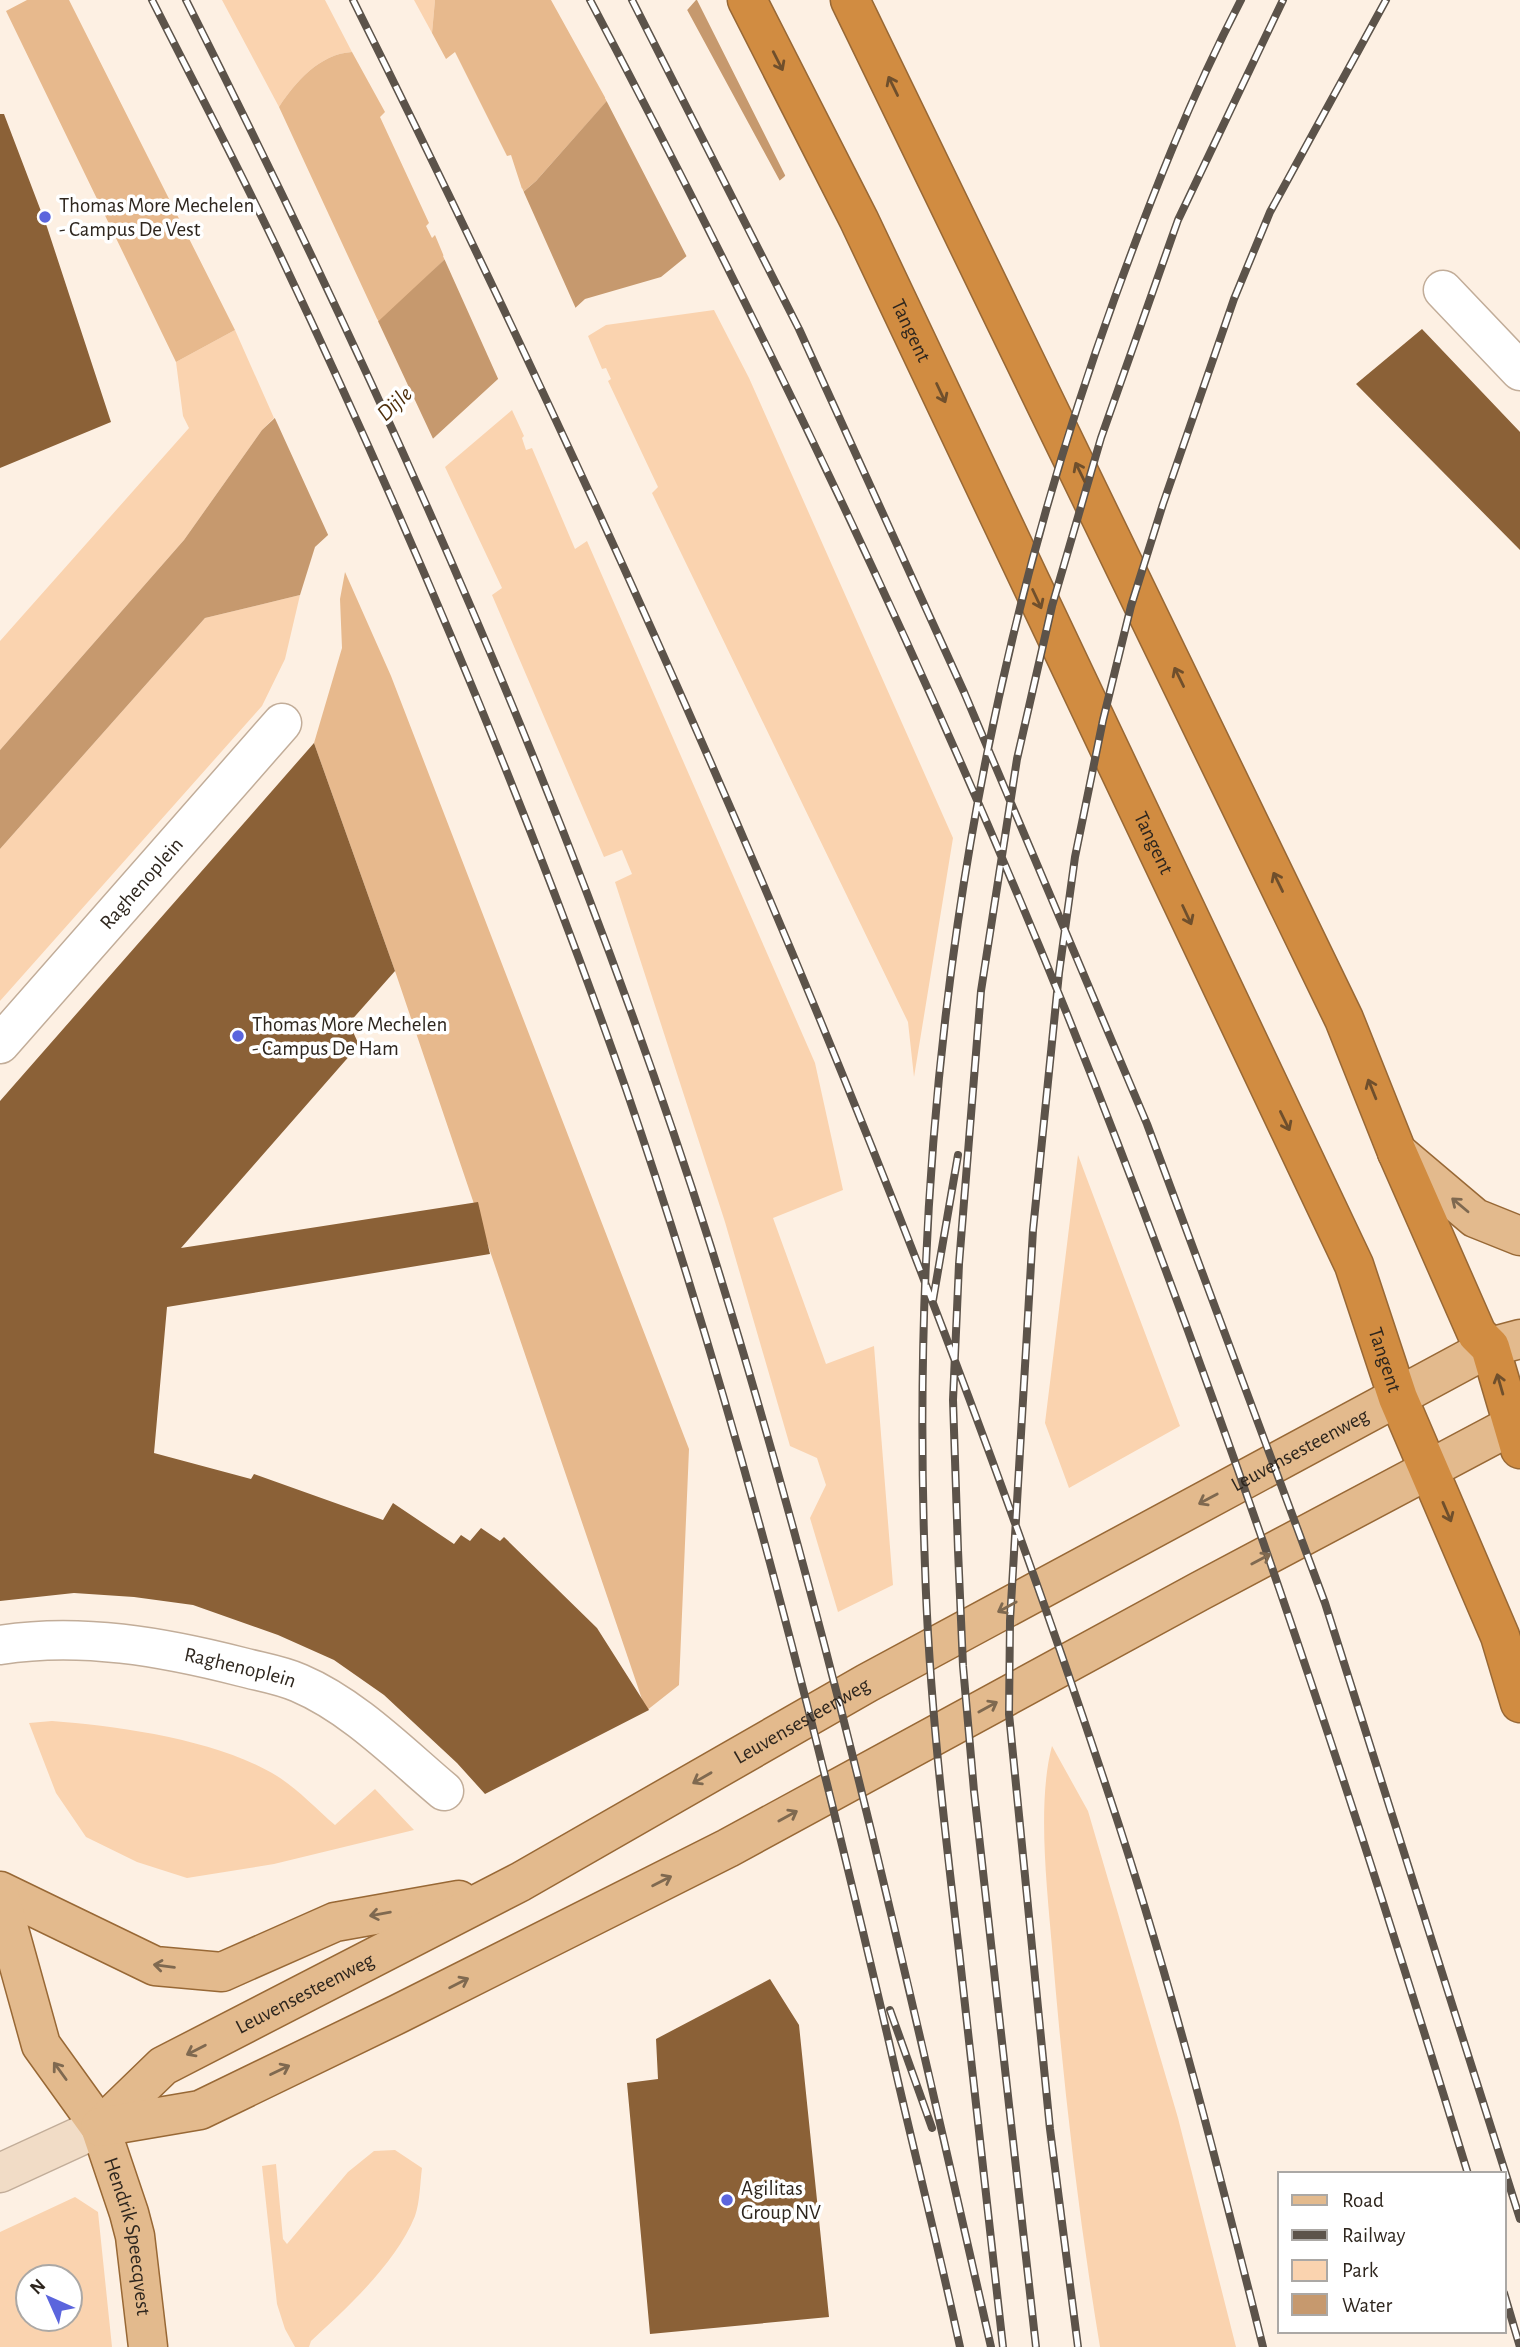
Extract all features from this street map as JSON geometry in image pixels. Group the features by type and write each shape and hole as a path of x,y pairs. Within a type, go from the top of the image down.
{"highway":[{"name":"Tangent","path":"747,0 859,220 1354,1265 1398,1398 1500,1636 1520,1703"},
{"path":"850,0 1344,1019 1397,1152 1477,1334 1505,1343 1518,1432"}],"main road":[{"path":"1397,1152 1475,1218 1520,1236"},
{"name":"Leuvensesteenweg","path":"100,2127 163,2066 495,1893 867,1684 1505,1343"},
{"name":"Leuvensesteenweg","path":"100,2127 200,2110 398,2014 728,1848 1200,1591 1429,1470 1518,1432"},
{"path":"0,1891 155,1966 222,1972 335,1922 495,1893"},
{"path":"0,1897 41,2045 100,2127"},
{"name":"Hendrik Speecqvest","path":"100,2127 135,2236 148,2347"}],"street":[{"path":"1443,290 1520,371"},
{"name":"Raghenoplein","path":"0,1044 282,723"},
{"name":"Raghenoplein","path":"0,1644 28,1640 121,1643 195,1654 299,1683 359,1719 444,1791"},
{"name":"Leuvensesteenweg","path":"0,2173 100,2127"}],"green space":[{"path":"222,0 325,0 352,52 319,63 301,79 279,107"},
{"path":"414,0 435,0 432,33"},
{"path":"714,310 749,378 953,838 914,1077 908,1022 652,493 658,487 608,381 611,379 606,368 602,369 588,336 606,325"},
{"path":"235,330 274,418 262,430 184,540 0,750 0,641 189,428 183,416 176,362"},
{"path":"512,410 524,436 522,438 526,450 532,448 575,549 587,541 815,1063 843,1190 773,1218 826,1364 874,1346 893,1585 838,1612 810,1518 826,1485 817,1458 790,1446 725,1222 615,882 632,874 622,850 604,857 492,595 502,588 445,467"},
{"path":"300,595 285,659 262,706 0,1001 0,849 205,618"},
{"path":"1078,1155 1180,1426 1069,1488 1045,1423"},
{"path":"52,1721 137,1731 227,1753 277,1776 335,1825 375,1789 414,1830 274,1864 187,1878 137,1862 86,1837 56,1793 29,1723"},
{"path":"1052,1746 1088,1811 1178,2118 1236,2347 1100,2347 1072,2147 1048,1899 1044,1819 1047,1768"},
{"path":"395,2150 422,2168 417,2211 407,2233 384,2267 311,2341 309,2347 295,2347 285,2329 277,2304 262,2166 276,2164 283,2239 287,2244 348,2172 374,2151"},
{"path":"75,2197 98,2212 112,2347 0,2347 0,2232"}],"shaded area":[{"path":"27,0 69,0 235,330 176,362 6,11"},
{"path":"435,0 551,0 607,101 523,192 511,155 507,156 455,52 446,59 432,33"},
{"path":"352,52 385,112 380,117 429,223 426,226 432,238 435,235 445,259 379,323 279,107 301,79 319,63"},
{"path":"345,572 391,676 689,1449 679,1685 646,1711 395,971 314,743 342,648 340,599"}],"water":[{"name":"Dijle","path":"696,0 938,0 784,177 661,277 585,299 315,547 300,595 205,618 0,849 0,750 184,540 262,430 445,259 536,181"}],"pier":[{"path":"697,0 941,0 787,179"},
{"path":"685,6 781,183 688,259 605,98"},
{"path":"522,188 577,311 500,383 443,256"},
{"path":"377,319 435,443 330,539 273,414"}],"building":[{"path":"0,114 4,114 47,227 111,422 0,468"},
{"path":"1422,329 1520,432 1520,550 1356,384"},
{"path":"314,743 395,971 349,1023 359,1045 181,1248 478,1202 490,1254 167,1307 154,1453 251,1479 254,1474 383,1520 393,1503 454,1544 461,1535 470,1541 481,1528 500,1541 504,1537 597,1628 649,1710 485,1794 457,1763 384,1695 334,1660 278,1635 193,1605 134,1597 74,1593 0,1601 0,1101"},
{"name":"Agilitas Group NV","path":"770,1979 799,2025 829,2317 650,2334 627,2083 658,2079 656,2039"}],"railway":[{"path":"152,0 281,257 421,565 507,773 626,1089 702,1325 770,1562 861,1922 960,2347"},
{"path":"186,0 334,304 473,612 538,767 599,924 656,1083 710,1244 751,1380 827,1655 928,2069 991,2347"},
{"path":"353,0 565,440 666,662 764,886 857,1111 946,1338 1031,1567 1132,1866 1192,2071 1263,2347"},
{"path":"590,0 718,249 841,501 958,756 1067,1014 1177,1300 1280,1590 1376,1881 1467,2172"},
{"path":"632,0 799,329 964,692 1147,1124 1325,1603 1505,2172"},
{"path":"1003,2347 943,1808 927,1615 922,1404 927,1243 938,1083 958,924 985,767 1019,610 1062,455 1114,300 1157,186 1205,73 1241,0"},
{"path":"1036,2347 974,1791 963,1666 958,1550 953,1400 959,1264 981,991 1017,759 1052,606 1101,438 1178,220 1283,0"},
{"path":"1078,2347 1050,2129 1009,1714 1010,1621 1033,1230 1059,973 1075,857 1103,720 1131,606 1163,504 1234,299 1270,212 1386,0"},
{"path":"933,1300 958,1155"},
{"path":"890,2010 932,2128"},
{"path":"1506,2175 1520,2219"},
{"path":"1506,2300 1520,2347"}],"place":[{"name":"Thomas More Mechelen - Campus De Vest","path":"45,217"},
{"name":"Thomas More Mechelen - Campus De Ham","path":"238,1036"},
{"name":"Agilitas Group NV","path":"727,2200"}]}
